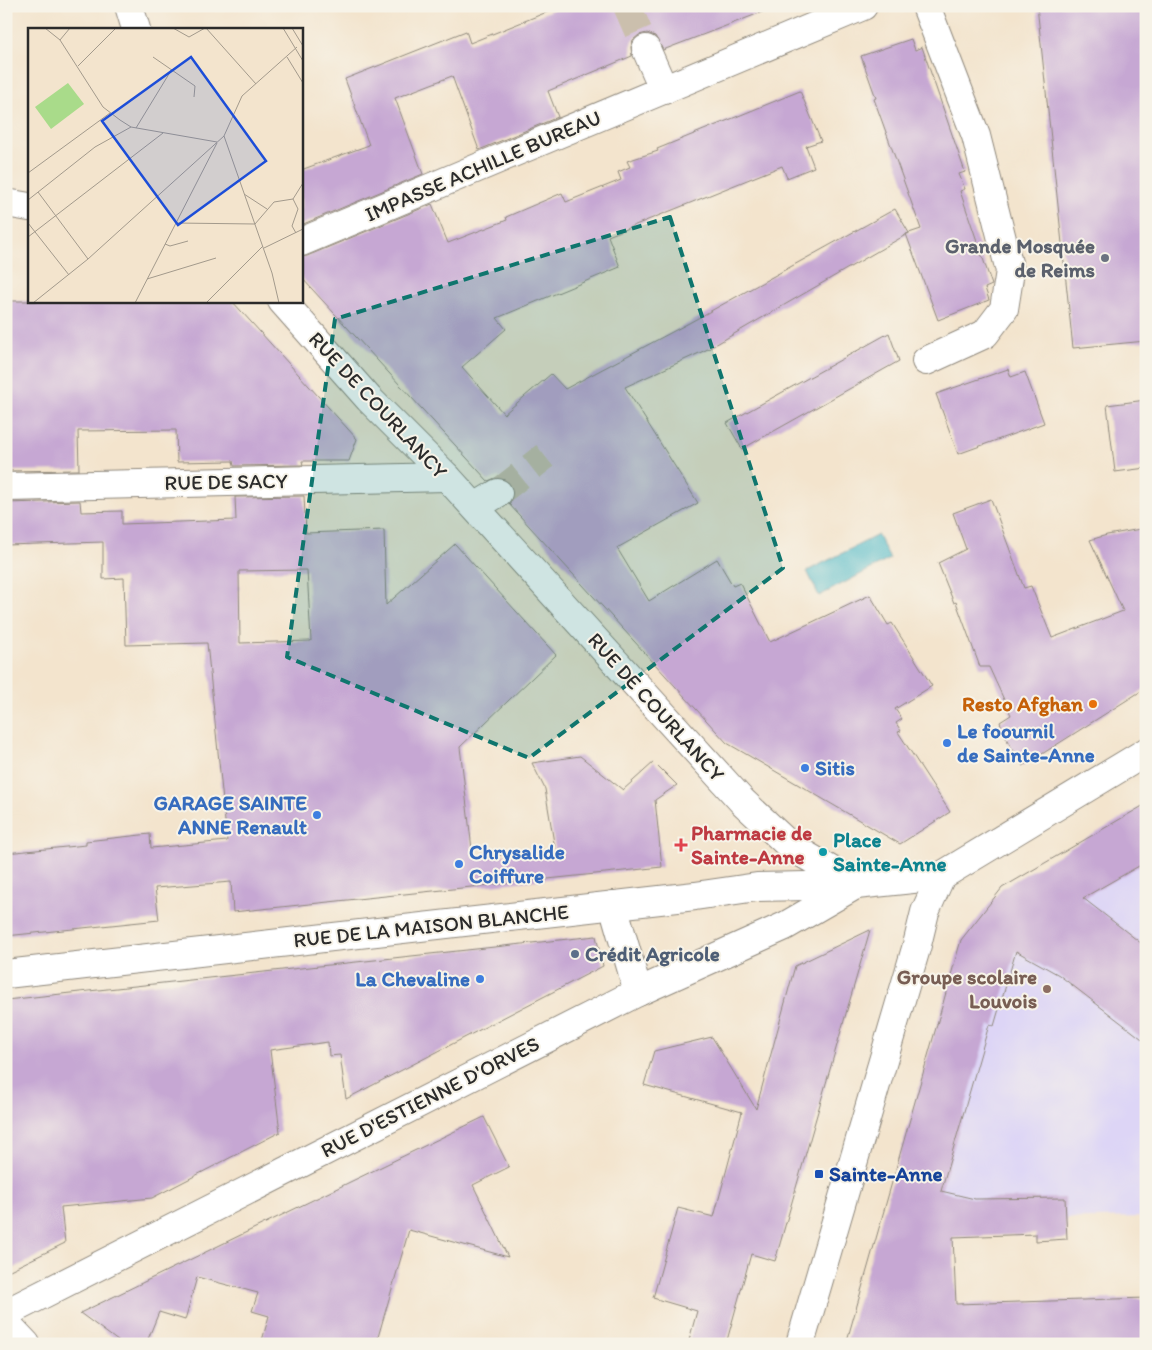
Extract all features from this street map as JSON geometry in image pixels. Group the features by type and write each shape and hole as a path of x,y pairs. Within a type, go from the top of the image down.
{"street":[{"path":"129,6 136,28"},
{"name":"IMPASSE ACHILLE BUREAU","path":"302,242 863,6"},
{"path":"926,6 976,136 1010,271 1004,309 985,334 926,361"},
{"path":"646,49 664,90"},
{"path":"6,203 28,206"},
{"name":"RUE DE COURLANCY","path":"283,302 369,399 447,477 742,801 790,846 856,885"},
{"name":"RUE DE SACY","path":"6,487 447,477"},
{"path":"475,508 498,493"},
{"path":"800,1344 925,912 941,876 966,859 1146,752"},
{"name":"RUE DE LA MAISON BLANCHE","path":"6,974 695,896 757,887 856,885 941,876"},
{"name":"RUE D'ESTIENNE D'ORVES","path":"6,1313 638,992 785,926 856,885"},
{"path":"613,905 638,992"},
{"path":"6,1323 26,1344"}],"highlighted area":[{"path":"670,217 783,568 529,758 287,657 335,319"}],"shaded area":[{"name":"Groupe scolaire Louvois","path":"1146,804 1146,1217 881,1222 1002,888"}],"water":[{"path":"878,535 890,559 819,596 807,571"}],"building":[{"path":"562,6 769,6 770,9 663,50 655,36 647,33 639,35 633,40 631,47 632,56 548,91 558,117 479,150 452,76 395,98 423,174 302,225 302,170 369,145 345,79 466,31 470,43"},
{"name":"Grande Mosquée de Reims","path":"1037,6 1146,6 1146,341 1073,348"},
{"path":"911,39 915,50 922,47 965,172 959,174 965,189 960,191 992,285 985,288 989,300 938,320 906,234 921,229 874,99 876,98 861,56"},
{"path":"800,91 821,141 806,146 814,167 787,178 782,166 608,236 620,267 497,318 506,329 462,367 504,414 551,374 565,389 895,209 909,233 708,349 625,387 698,503 617,548 649,601 717,559 733,586 740,583 770,642 870,595 888,625 892,623 932,686 895,709 902,719 896,723 901,731 898,732 950,812 900,844 727,743 509,504 514,493 511,484 498,477 488,481 302,278 302,257 432,204 448,243 507,220 506,217 562,193 566,202 621,180 618,172 630,167 627,161 658,151 657,149"},
{"path":"6,301 233,302 357,439 349,461 302,461 303,465 234,466 233,461 177,462 176,430 78,431 79,470 6,471"},
{"path":"889,333 899,361 742,449 727,423"},
{"path":"1008,369 1011,377 1025,372 1044,423 958,454 936,394"},
{"path":"1146,400 1146,468 1115,472 1107,405"},
{"path":"304,496 306,533 384,530 386,605 455,544 556,655 460,747 473,858 555,849 545,789 532,763 580,756 623,790 654,762 677,785 655,800 662,867 233,912 231,882 155,888 159,920 6,936 6,853 86,845 86,841 150,834 151,848 227,841 207,643 126,645 124,578 103,579 103,542 6,545 6,503 80,501 81,512 122,511 122,524 236,520 235,497","holes":["307,570 311,641 240,643 239,571"]},
{"path":"991,499 1024,588 1031,586 1052,638 1123,611 1090,540 1146,528 1146,688 1023,766 1007,740 1000,722 1011,715 989,667 980,667 956,602 954,603 938,563 966,549 953,513"},
{"path":"1146,804 1146,862 1083,898 1146,947 1146,1042 1059,975 1016,951 994,1026 989,1025 941,1191 975,1199 1065,1198 1067,1239 1036,1241 1036,1234 953,1237 956,1304 1146,1298 1146,1344 846,1344 961,940 1002,888"},
{"path":"870,930 775,1261 751,1254 726,1344 688,1344 697,1311 653,1298 678,1208 714,1217 742,1112 644,1085 654,1051 712,1037 756,1109 795,966"},
{"path":"596,936 603,966 346,1099 340,1055 329,1056 328,1042 270,1050 280,1132 152,1198 61,1207 65,1243 6,1272 6,1000"},
{"path":"484,1117 509,1167 473,1185 508,1257 409,1230 376,1344 261,1344 269,1316 252,1311 258,1293 197,1277 185,1320 159,1312 146,1344 122,1344 80,1313"}],"tunnel":[{"path":"627,6 646,49"},
{"path":"498,493 545,456"}],"place":[{"name":"Grande Mosquée de Reims","path":"1105,258"},
{"name":"Resto Afghan","path":"1093,704"},
{"name":"Le foournil de Sainte-Anne","path":"947,743"},
{"name":"Sitis","path":"805,768"},
{"name":"GARAGE SAINTE ANNE Renault","path":"317,815"},
{"name":"Pharmacie de Sainte-Anne","path":"681,845"},
{"name":"Place Sainte-Anne","path":"823,852"},
{"name":"Chrysalide Coiffure","path":"459,864"},
{"name":"Crédit Agricole","path":"575,954"},
{"name":"La Chevaline","path":"480,979"},
{"name":"Groupe scolaire Louvois","path":"1047,989"},
{"name":"Sainte-Anne","path":"819,1174"}]}
